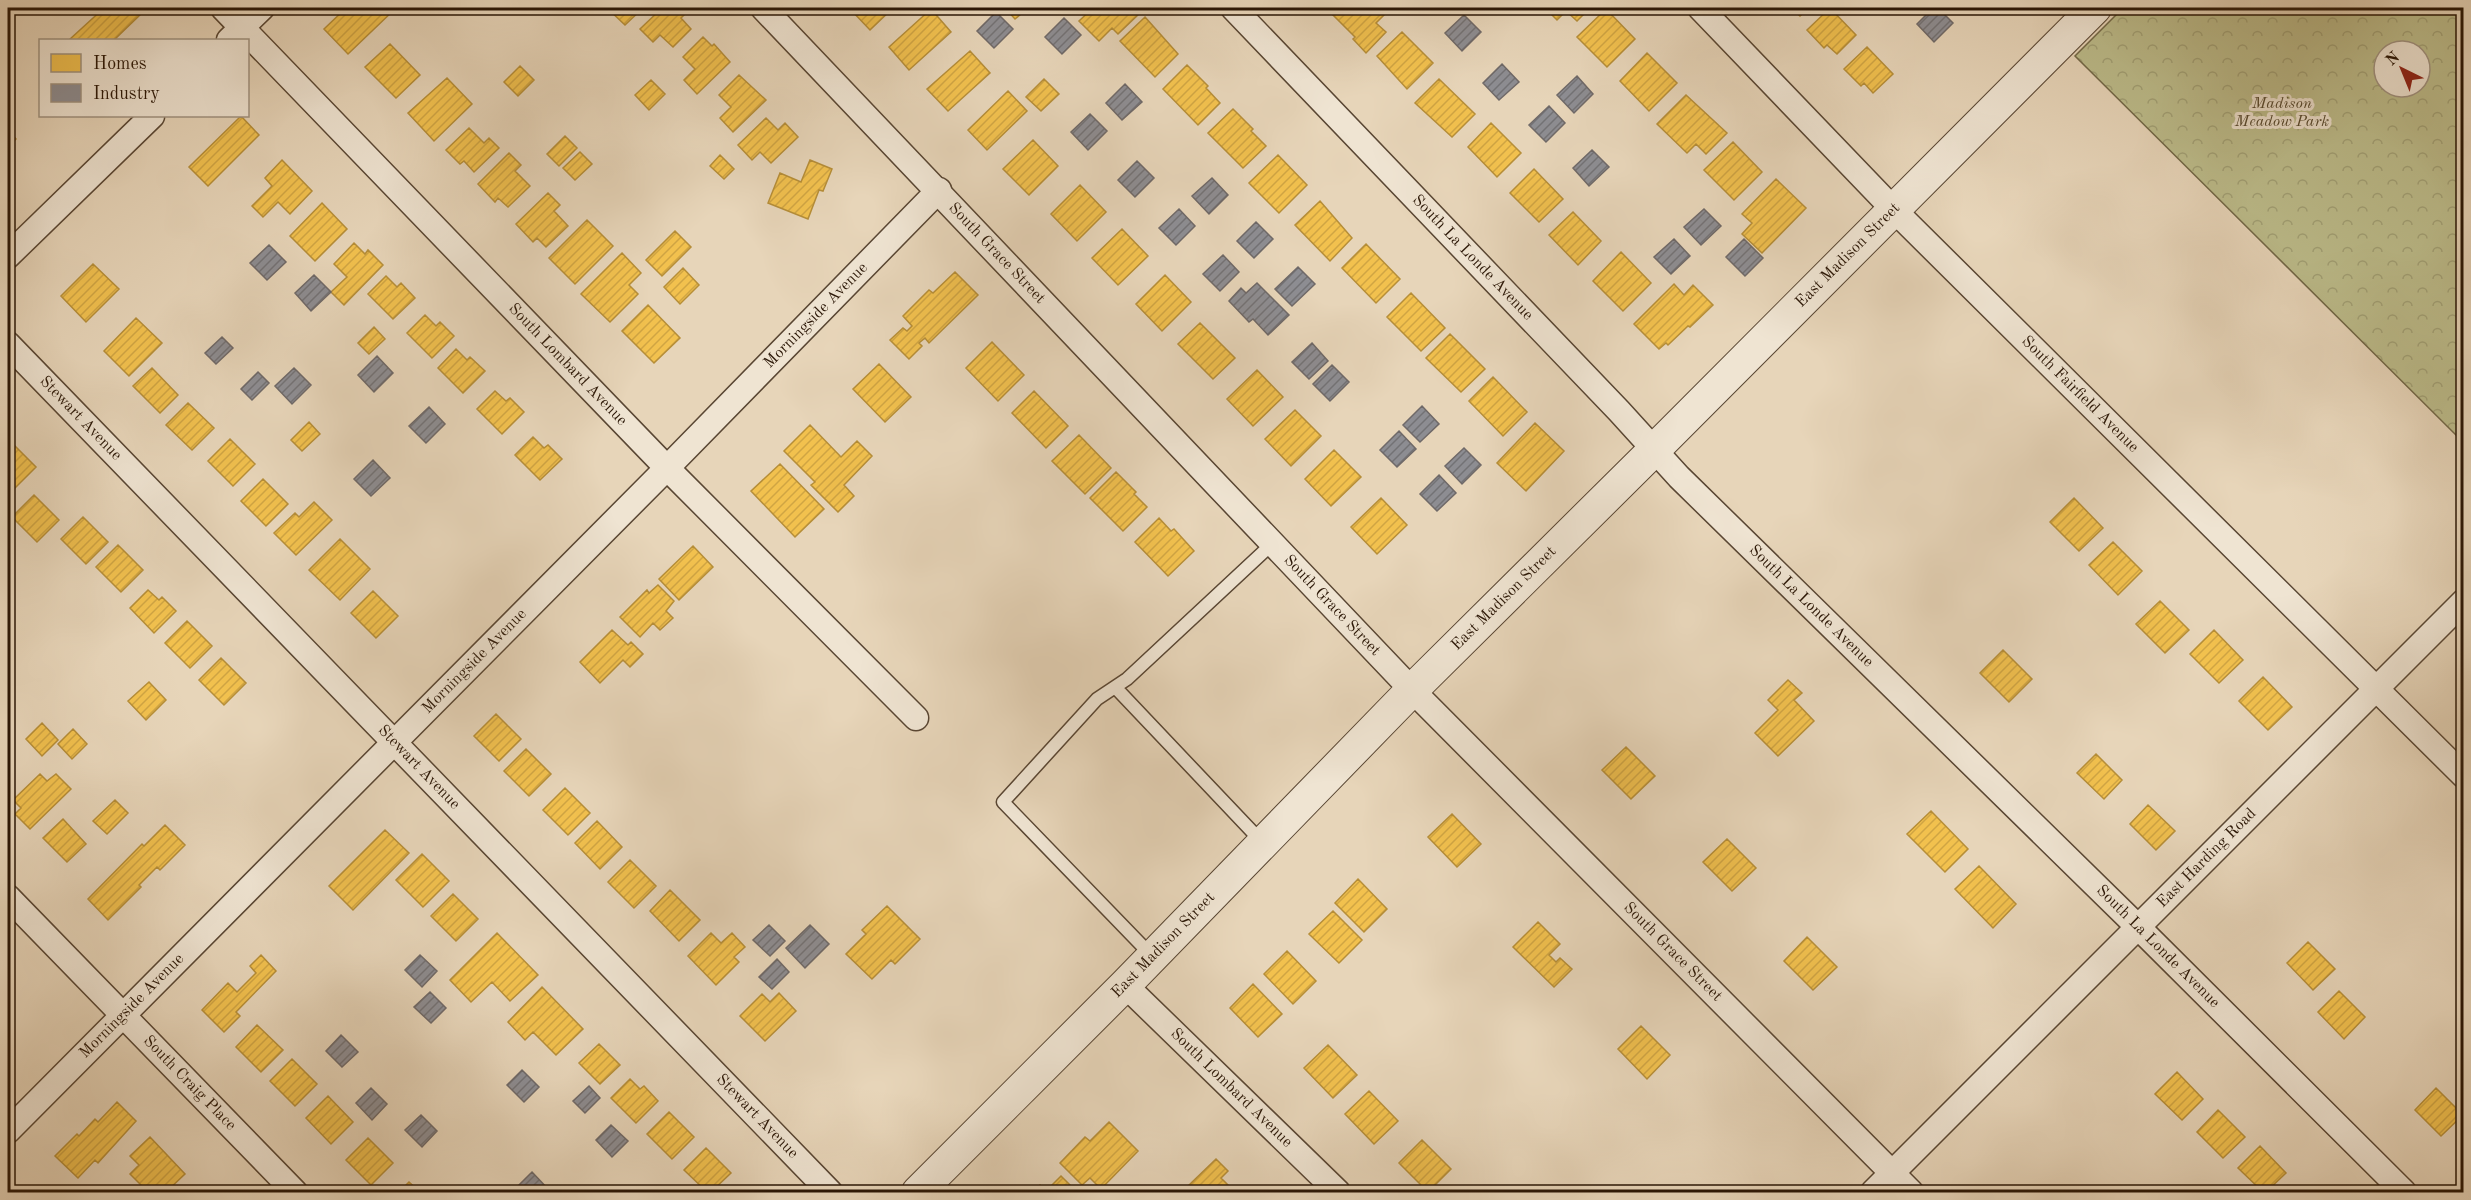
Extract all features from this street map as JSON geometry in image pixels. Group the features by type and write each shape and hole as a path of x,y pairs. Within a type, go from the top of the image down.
{"street":[{"name":"South Lombard Avenue","path":"223,8 236,34"},
{"path":"236,34 262,8"},
{"name":"South Grace Street","path":"764,8 1412,690 1911,1192"},
{"name":"South La Londe Avenue","path":"1233,8 1655,449 1679,477 2138,927 2404,1192"},
{"name":"South Fairfield Avenue","path":"1700,8 1894,210 2463,776"},
{"name":"East Madison Street","path":"918,1192 1153,957 1412,690 2095,8"},
{"name":"South Lombard Avenue","path":"249,47 916,718"},
{"path":"8,256 151,117"},
{"name":"Morningside Avenue","path":"8,1131 667,468 939,190"},
{"name":"Stewart Avenue","path":"8,344 830,1192"},
{"name":"East Harding Road","path":"1873,1192 2463,601"},
{"name":"South Craig Place","path":"8,897 295,1192"},
{"name":"South Lombard Avenue","path":"1125,984 1338,1192"}],"lane":[{"path":"1153,957 1003,802 1097,699 1127,679 1273,543"},
{"path":"1115,687 1263,843"}],"green space":[{"name":"Madison Meadow Park","path":"2123,8 2463,8 2463,442 2075,56"}],"building: Homes":[{"path":"104,8 135,8 141,14 115,39 70,39"},
{"path":"346,8 396,8 348,54 324,29"},
{"path":"607,8 643,8 625,25"},
{"path":"662,8 676,8 684,15 681,18 691,29 673,47 660,35 653,42 640,29"},
{"path":"893,8 870,30 850,9"},
{"path":"1005,8 1028,8 1015,19"},
{"path":"1093,8 1136,8 1141,12 1118,34 1112,28 1099,41 1079,21"},
{"path":"1333,8 1382,8 1387,12 1376,23 1386,32 1366,53 1353,39 1355,37 1329,11"},
{"path":"1545,8 1590,8 1577,21 1566,11 1557,20"},
{"path":"1791,8 1809,8 1800,16"},
{"path":"1830,8 1856,35 1837,54 1827,45 1824,48 1807,30"},
{"path":"931,9 951,32 909,70 889,47"},
{"path":"1606,9 1635,39 1607,67 1577,37"},
{"path":"1145,17 1178,54 1155,77 1120,41"},
{"path":"1402,32 1433,63 1407,89 1377,56"},
{"path":"703,37 712,46 714,44 730,62 697,94 684,80 695,69 683,57"},
{"path":"390,44 420,75 396,98 365,67"},
{"path":"1867,47 1893,74 1873,93 1864,83 1861,86 1844,69"},
{"path":"970,51 990,73 948,111 927,89"},
{"path":"1647,53 1677,83 1649,111 1620,81"},
{"path":"1187,65 1208,86 1206,88 1220,103 1198,125 1163,89"},
{"path":"520,66 534,80 518,96 504,82"},
{"path":"739,75 766,100 733,132 720,118 731,107 719,95"},
{"path":"447,78 472,104 434,141 408,113"},
{"path":"1044,79 1059,94 1041,111 1026,97"},
{"path":"1439,79 1475,114 1452,137 1415,103"},
{"path":"651,80 665,94 649,110 635,95"},
{"path":"1008,91 1027,111 987,150 968,130"},
{"path":"1686,95 1727,133 1706,154 1696,144 1687,153 1657,124"},
{"path":"1233,109 1266,146 1243,168 1208,133"},
{"path":"240,117 259,135 208,186 189,167"},
{"path":"766,118 778,130 785,123 798,137 771,163 760,152 752,160 738,145"},
{"path":"1491,123 1521,153 1497,177 1468,147"},
{"path":"469,128 484,143 489,138 499,148 474,172 464,161 460,164 446,150"},
{"path":"8,130 16,139 8,147"},
{"path":"565,136 577,148 559,166 547,154"},
{"path":"1033,140 1058,166 1029,195 1003,169"},
{"path":"1733,142 1762,172 1734,200 1704,170"},
{"path":"580,152 592,164 575,180 563,168"},
{"path":"509,153 521,165 515,171 530,186 508,207 498,198 495,202 478,184"},
{"path":"720,155 734,169 724,179 710,166"},
{"path":"1278,155 1307,185 1279,213 1249,183"},
{"path":"282,160 312,191 290,214 278,202 263,217 252,206 272,186 265,178"},
{"path":"810,160 832,169 823,191 819,190 808,219 768,203 780,173 801,182"},
{"path":"1534,169 1563,199 1539,222 1510,193"},
{"path":"1776,179 1806,208 1762,253 1742,234 1752,223 1742,214"},
{"path":"1080,185 1106,212 1077,241 1051,214"},
{"path":"548,193 560,205 554,211 568,226 546,247 537,238 533,242 516,224"},
{"path":"1320,201 1352,238 1330,261 1295,225"},
{"path":"322,203 347,229 315,261 290,236"},
{"path":"1573,212 1601,241 1578,265 1549,235"},
{"path":"587,220 613,246 575,284 549,258"},
{"path":"1122,229 1148,256 1118,285 1092,258"},
{"path":"675,231 691,247 662,276 646,260"},
{"path":"354,243 365,254 368,250 383,265 344,305 331,292 347,277 334,264"},
{"path":"1366,244 1400,279 1376,303 1342,268"},
{"path":"1621,252 1651,283 1623,311 1593,281"},
{"path":"622,253 641,273 629,285 638,294 610,322 581,294"},
{"path":"93,264 119,289 86,322 61,296"},
{"path":"683,268 699,285 680,304 664,287"},
{"path":"955,272 978,295 929,343 925,338 919,343 922,346 909,359 890,340 903,328 907,331 912,326 903,316 929,290 933,293"},
{"path":"1165,275 1191,302 1162,331 1136,304"},
{"path":"386,276 397,287 401,283 415,298 393,319 368,294"},
{"path":"1674,284 1684,295 1693,285 1713,305 1668,345 1666,343 1659,349 1634,324"},
{"path":"1411,293 1445,328 1421,351 1387,317"},
{"path":"648,305 680,338 654,363 622,331"},
{"path":"425,315 436,326 440,322 454,336 432,358 407,333"},
{"path":"136,318 162,343 129,376 104,351"},
{"path":"1200,323 1235,358 1213,379 1178,344"},
{"path":"374,327 385,339 369,354 358,343"},
{"path":"1450,334 1485,369 1461,392 1426,358"},
{"path":"992,342 1024,375 998,401 966,368"},
{"path":"456,349 467,360 470,357 485,371 463,393 438,368"},
{"path":"879,364 911,397 885,422 853,389"},
{"path":"152,368 178,395 160,413 133,386"},
{"path":"1257,370 1283,397 1253,426 1227,399"},
{"path":"1493,377 1527,412 1503,436 1469,401"},
{"path":"495,391 506,401 510,398 524,412 502,434 477,409"},
{"path":"1034,391 1068,426 1046,448 1012,413"},
{"path":"188,403 214,428 192,450 166,425"},
{"path":"1295,410 1321,436 1291,466 1265,439"},
{"path":"309,422 320,434 302,451 291,440"},
{"path":"1535,423 1564,451 1526,491 1497,463"},
{"path":"810,425 841,457 857,441 872,456 844,485 854,496 838,512 811,485 815,482 784,451"},
{"path":"1079,435 1111,468 1085,494 1052,461"},
{"path":"533,437 544,448 548,445 562,459 540,480 515,455"},
{"path":"230,439 255,464 233,486 208,461"},
{"path":"11,442 36,467 14,489 8,483 8,445"},
{"path":"1334,450 1361,477 1331,506 1305,479"},
{"path":"780,464 824,509 795,537 751,491"},
{"path":"1116,472 1147,507 1123,531 1090,498"},
{"path":"263,479 288,504 266,526 241,501"},
{"path":"34,495 59,520 37,542 12,517"},
{"path":"1381,498 1407,525 1377,554 1351,527"},
{"path":"2074,498 2103,528 2079,551 2050,522"},
{"path":"314,502 332,520 296,555 274,533 295,513 299,517"},
{"path":"83,517 108,542 86,564 61,539"},
{"path":"1159,518 1171,531 1174,529 1194,551 1168,576 1135,542"},
{"path":"340,539 370,569 340,600 309,570"},
{"path":"2113,542 2142,571 2118,595 2089,565"},
{"path":"118,545 143,570 121,592 96,567"},
{"path":"693,546 713,567 679,600 659,579"},
{"path":"658,585 674,601 666,611 673,618 660,630 653,623 640,637 620,617 647,590 649,593"},
{"path":"148,590 159,600 162,597 176,611 154,633 130,608"},
{"path":"373,591 398,616 376,638 351,613"},
{"path":"2160,601 2189,630 2165,653 2136,624"},
{"path":"187,621 212,646 190,668 165,643"},
{"path":"612,630 628,645 631,642 643,654 630,667 623,660 600,683 580,662"},
{"path":"2214,630 2243,660 2219,683 2190,654"},
{"path":"2003,650 2032,679 2009,702 1980,673"},
{"path":"221,658 246,683 224,705 199,680"},
{"path":"2263,677 2292,707 2268,730 2239,701"},
{"path":"1788,680 1802,693 1794,700 1814,721 1778,756 1755,733 1778,710 1768,700"},
{"path":"149,682 166,700 146,720 128,701"},
{"path":"496,714 521,739 499,761 474,736"},
{"path":"42,723 58,740 42,756 26,739"},
{"path":"73,729 87,744 72,759 58,744"},
{"path":"1626,747 1655,776 1631,799 1602,770"},
{"path":"526,749 551,774 529,796 504,771"},
{"path":"2096,754 2122,780 2104,799 2077,773"},
{"path":"40,774 47,781 56,774 71,789 30,829 15,814 21,808 13,800"},
{"path":"565,788 590,813 568,835 543,810"},
{"path":"115,800 128,813 107,834 93,821"},
{"path":"2148,805 2175,831 2156,850 2130,824"},
{"path":"1931,811 1968,849 1945,872 1907,834"},
{"path":"1452,814 1481,844 1457,867 1428,837"},
{"path":"63,819 86,844 67,862 43,838"},
{"path":"597,821 622,847 600,869 575,843"},
{"path":"165,825 185,845 160,870 157,867 139,885 141,887 108,920 88,899 142,844 144,846"},
{"path":"385,830 409,853 353,910 329,886"},
{"path":"1727,839 1756,868 1732,891 1703,862"},
{"path":"422,854 449,881 423,907 396,880"},
{"path":"630,860 656,886 634,908 608,882"},
{"path":"1979,866 2016,904 1993,928 1955,889"},
{"path":"1358,879 1387,909 1364,932 1335,903"},
{"path":"670,890 700,920 679,941 650,911"},
{"path":"453,894 478,919 456,941 431,916"},
{"path":"887,906 920,939 895,964 891,960 872,979 846,954 866,934 862,930"},
{"path":"1333,911 1362,940 1339,963 1309,934"},
{"path":"1538,922 1560,944 1549,955 1556,962 1560,958 1572,969 1554,987 1513,947"},
{"path":"497,933 538,975 510,1001 492,982 471,1002 450,980"},
{"path":"711,933 721,943 732,933 745,947 734,957 739,962 716,985 688,956"},
{"path":"1807,937 1837,967 1813,990 1784,961"},
{"path":"2308,942 2335,969 2313,990 2287,963"},
{"path":"1287,951 1316,981 1293,1004 1264,974"},
{"path":"261,955 276,971 236,1012 240,1016 224,1032 202,1010 228,983 237,992 256,973 250,966"},
{"path":"1253,984 1282,1014 1258,1037 1230,1008"},
{"path":"542,987 583,1029 556,1055 533,1032 525,1040 508,1022"},
{"path":"2339,991 2365,1017 2344,1039 2318,1012"},
{"path":"779,993 796,1011 765,1041 740,1016 762,994 770,1002"},
{"path":"257,1025 283,1050 261,1072 236,1047"},
{"path":"1641,1026 1670,1055 1647,1079 1618,1049"},
{"path":"599,1044 620,1065 600,1084 579,1063"},
{"path":"1328,1045 1357,1075 1333,1098 1304,1068"},
{"path":"292,1059 317,1084 295,1106 270,1081"},
{"path":"2177,1072 2203,1099 2182,1120 2155,1094"},
{"path":"630,1079 640,1089 644,1086 658,1101 636,1123 611,1098"},
{"path":"2436,1088 2463,1115 2441,1136 2415,1110"},
{"path":"1369,1091 1398,1121 1374,1144 1345,1114"},
{"path":"328,1096 353,1122 331,1144 306,1118"},
{"path":"117,1102 136,1121 98,1163 95,1160 78,1178 55,1156 95,1119 98,1122"},
{"path":"2218,1110 2245,1137 2223,1158 2197,1132"},
{"path":"669,1112 694,1137 672,1159 647,1134"},
{"path":"1109,1122 1138,1151 1101,1189 1090,1178 1082,1185 1060,1163 1085,1137 1090,1141"},
{"path":"150,1137 185,1174 166,1192 148,1192 130,1174 139,1165 130,1156"},
{"path":"368,1138 393,1163 371,1185 346,1160"},
{"path":"1422,1140 1451,1169 1428,1192 1399,1163"},
{"path":"2260,1146 2286,1173 2266,1192 2263,1192 2238,1168"},
{"path":"706,1148 731,1173 711,1192 707,1192 684,1170"},
{"path":"1216,1159 1228,1171 1221,1178 1235,1192 1191,1192 1186,1188"},
{"path":"1061,1176 1077,1192 1032,1192 1040,1185 1046,1191"},
{"path":"409,1182 420,1192 399,1192"}],"building: Industry":[{"path":"1933,8 1938,8 1953,23 1934,42 1917,24"},
{"path":"996,12 1013,29 994,48 977,31"},
{"path":"1464,15 1481,32 1462,51 1445,33"},
{"path":"1064,18 1081,35 1062,54 1045,37"},
{"path":"1502,64 1519,82 1499,100 1483,83"},
{"path":"1577,76 1593,94 1574,113 1557,95"},
{"path":"1125,84 1142,102 1122,120 1106,103"},
{"path":"1549,106 1565,123 1546,142 1529,125"},
{"path":"1090,114 1107,131 1088,150 1071,132"},
{"path":"1592,150 1609,167 1589,186 1573,168"},
{"path":"1137,161 1154,178 1135,197 1118,180"},
{"path":"1212,178 1228,195 1209,214 1192,196"},
{"path":"1179,209 1195,226 1176,245 1159,228"},
{"path":"1704,209 1721,226 1701,245 1684,227"},
{"path":"1256,222 1273,239 1254,258 1237,241"},
{"path":"1674,239 1690,256 1671,274 1654,257"},
{"path":"1744,239 1763,258 1745,276 1726,257"},
{"path":"269,245 286,262 267,280 250,263"},
{"path":"1223,255 1239,272 1220,291 1203,274"},
{"path":"1298,267 1315,284 1292,306 1275,289"},
{"path":"314,275 331,292 311,311 295,293"},
{"path":"1257,283 1289,315 1268,335 1253,319 1249,322 1229,301 1241,288 1246,293"},
{"path":"222,337 233,348 216,364 205,353"},
{"path":"1312,343 1328,361 1309,379 1292,362"},
{"path":"377,356 393,373 374,392 358,375"},
{"path":"1332,365 1349,382 1330,401 1313,384"},
{"path":"294,368 311,385 292,404 275,386"},
{"path":"258,372 269,383 252,400 241,389"},
{"path":"1422,406 1439,424 1420,442 1403,425"},
{"path":"429,407 445,424 426,443 409,426"},
{"path":"1399,431 1416,449 1397,467 1380,450"},
{"path":"1464,448 1481,465 1462,484 1445,466"},
{"path":"373,460 390,478 371,496 354,479"},
{"path":"1439,475 1456,493 1437,511 1420,494"},
{"path":"769,925 785,941 770,956 753,940"},
{"path":"810,925 829,944 805,968 786,948"},
{"path":"420,955 437,971 422,987 405,970"},
{"path":"777,959 789,972 772,989 759,977"},
{"path":"430,992 446,1008 431,1023 414,1007"},
{"path":"341,1035 358,1052 342,1067 326,1051"},
{"path":"522,1070 539,1087 524,1102 507,1085"},
{"path":"589,1086 600,1098 585,1113 573,1101"},
{"path":"371,1088 387,1104 372,1120 356,1103"},
{"path":"421,1115 437,1131 422,1147 405,1130"},
{"path":"611,1125 628,1141 612,1157 596,1140"},
{"path":"532,1172 548,1189 544,1192 521,1192 516,1188"}]}
